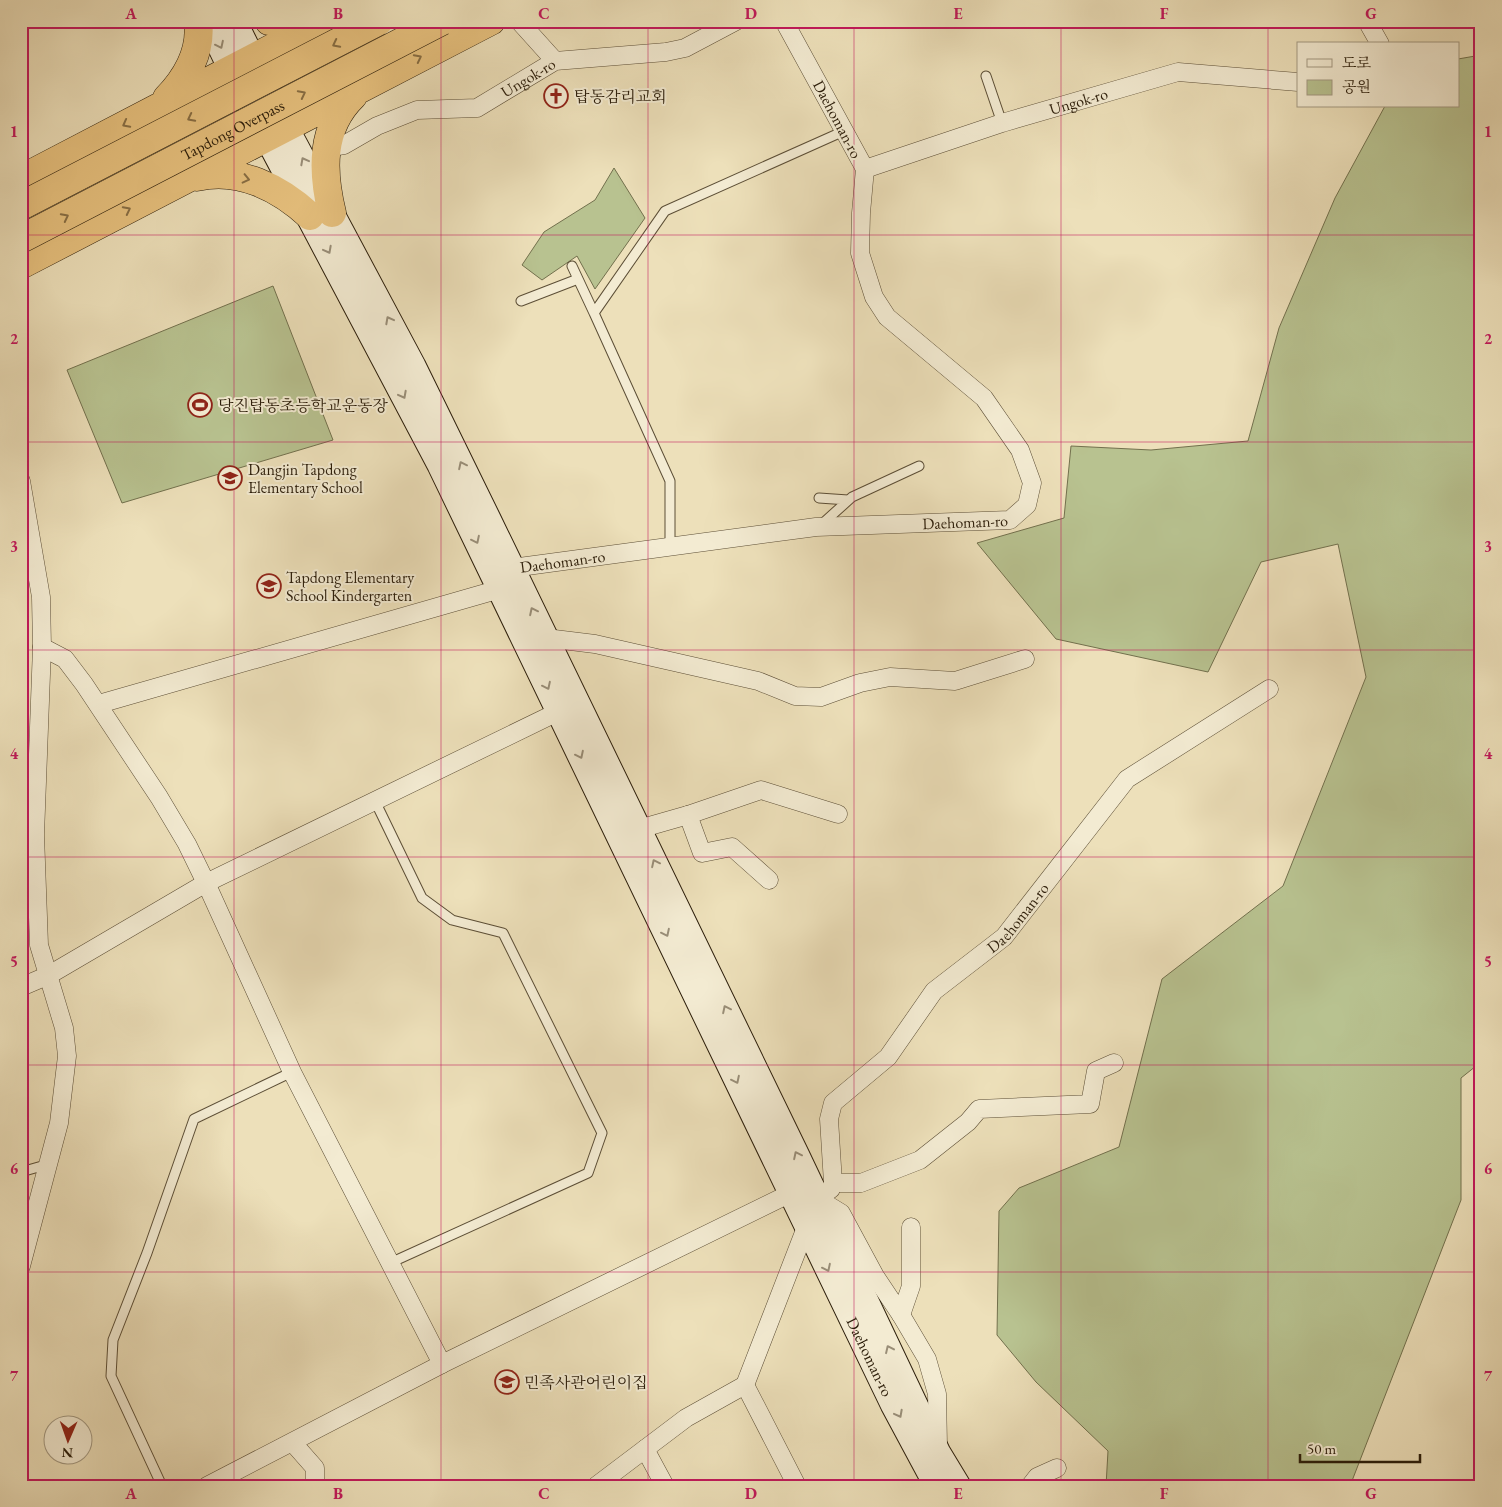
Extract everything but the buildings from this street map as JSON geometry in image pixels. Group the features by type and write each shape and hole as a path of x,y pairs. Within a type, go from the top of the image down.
{"highway":[{"path":"154,109 175,90 191,65 197,46 198,21"},
{"path":"269,21 293,25 324,21"},
{"path":"21,179 324,21"},
{"name":"Tapdong Overpass","path":"21,206 379,21"},
{"name":"Tapdong Overpass","path":"21,239 442,21"},
{"path":"21,265 491,21"},
{"path":"181,182 208,175 245,178 279,192 294,202 321,215 326,181 328,134 340,111 355,95 375,81"}],"main road":[{"path":"208,21 241,63 321,215 500,589 639,829 827,1191"},
{"path":"234,21 241,63"},
{"path":"321,215 413,366 546,638 568,707"},
{"name":"Daehoman-ro","path":"568,707 807,1226 893,1404 937,1486"},
{"name":"Daehoman-ro","path":"827,1191 938,1453 958,1486"}],"street":[{"path":"519,21 555,61"},
{"name":"Ungok-ro","path":"326,148 344,145 377,126 417,110 478,108 555,61 675,50 684,48 736,21"},
{"name":"Daehoman-ro","path":"512,568 581,557 819,527 1010,520 1027,505 1032,483 1020,450 984,398 887,317 874,296 860,253 864,169 784,21"},
{"path":"1367,21 1379,42"},
{"name":"Ungok-ro","path":"864,169 1002,123 1178,72 1297,82"},
{"path":"21,481 41,597 42,647 35,835 39,944 64,1028 67,1056 59,1123 21,1266"},
{"path":"98,704 500,589"},
{"path":"546,638 595,644 758,681 795,696 812,697 821,697 860,683 890,677 955,681 1025,659"},
{"path":"42,647 64,660 98,704 182,836 206,883 292,1072 442,1364"},
{"name":"Daehoman-ro","path":"745,1384 807,1226 827,1191 830,1119 833,1103 888,1057 934,991 1004,937 1127,779 1269,689"},
{"path":"27,984 49,975 206,883 568,707"},
{"path":"639,829 688,816 761,790 838,814"},
{"path":"688,816 702,853 732,847 768,880"},
{"path":"938,1453 938,1394 927,1359 875,1276 827,1191 861,1183 920,1160 968,1122 979,1109 1090,1104 1096,1071 1114,1063"},
{"path":"206,1486 293,1443 442,1364 791,1192"},
{"path":"901,1316 911,1286 911,1227"},
{"path":"596,1486 686,1418 745,1384 797,1486"},
{"path":"293,1443 315,1468 314,1486"},
{"path":"645,1449 665,1486"},
{"path":"1030,1486 1037,1477 1057,1468"}],"lane":[{"path":"986,76 1002,123"},
{"path":"594,313 665,211 844,131"},
{"path":"572,266 670,481 670,547"},
{"path":"521,302 578,279"},
{"path":"819,527 848,500 919,466"},
{"path":"819,498 848,500"},
{"path":"375,801 422,898 452,920 503,933 602,1133 588,1173 390,1263"},
{"path":"162,1486 111,1376 113,1340 147,1253 194,1119 292,1072"},
{"path":"21,1172 49,1164"}],"green space":[{"path":"1481,55 1481,1062 1461,1078 1461,1200 1350,1486 1106,1486 1108,1451 1036,1382 997,1335 999,1211 1019,1188 1119,1147 1162,979 1283,886 1366,677 1338,544 1261,562 1208,672 1056,639 977,543 1064,518 1071,446 1151,450 1248,441 1279,328 1335,198 1384,108 1460,108 1460,59"},
{"path":"614,168 645,218 595,289 577,256 542,280 522,265 544,232 595,200"},
{"name":"당진탑동초등학교운동장","path":"273,286 333,440 122,503 67,370"}],"place":[{"name":"탑동감리교회","path":"556,96"},
{"name":"당진탑동초등학교운동장","path":"200,405"},
{"name":"Dangjin Tapdong Elementary School","path":"230,478"},
{"name":"Tapdong Elementary School Kindergarten","path":"269,586"},
{"name":"민족사관어린이집","path":"507,1382"}]}
